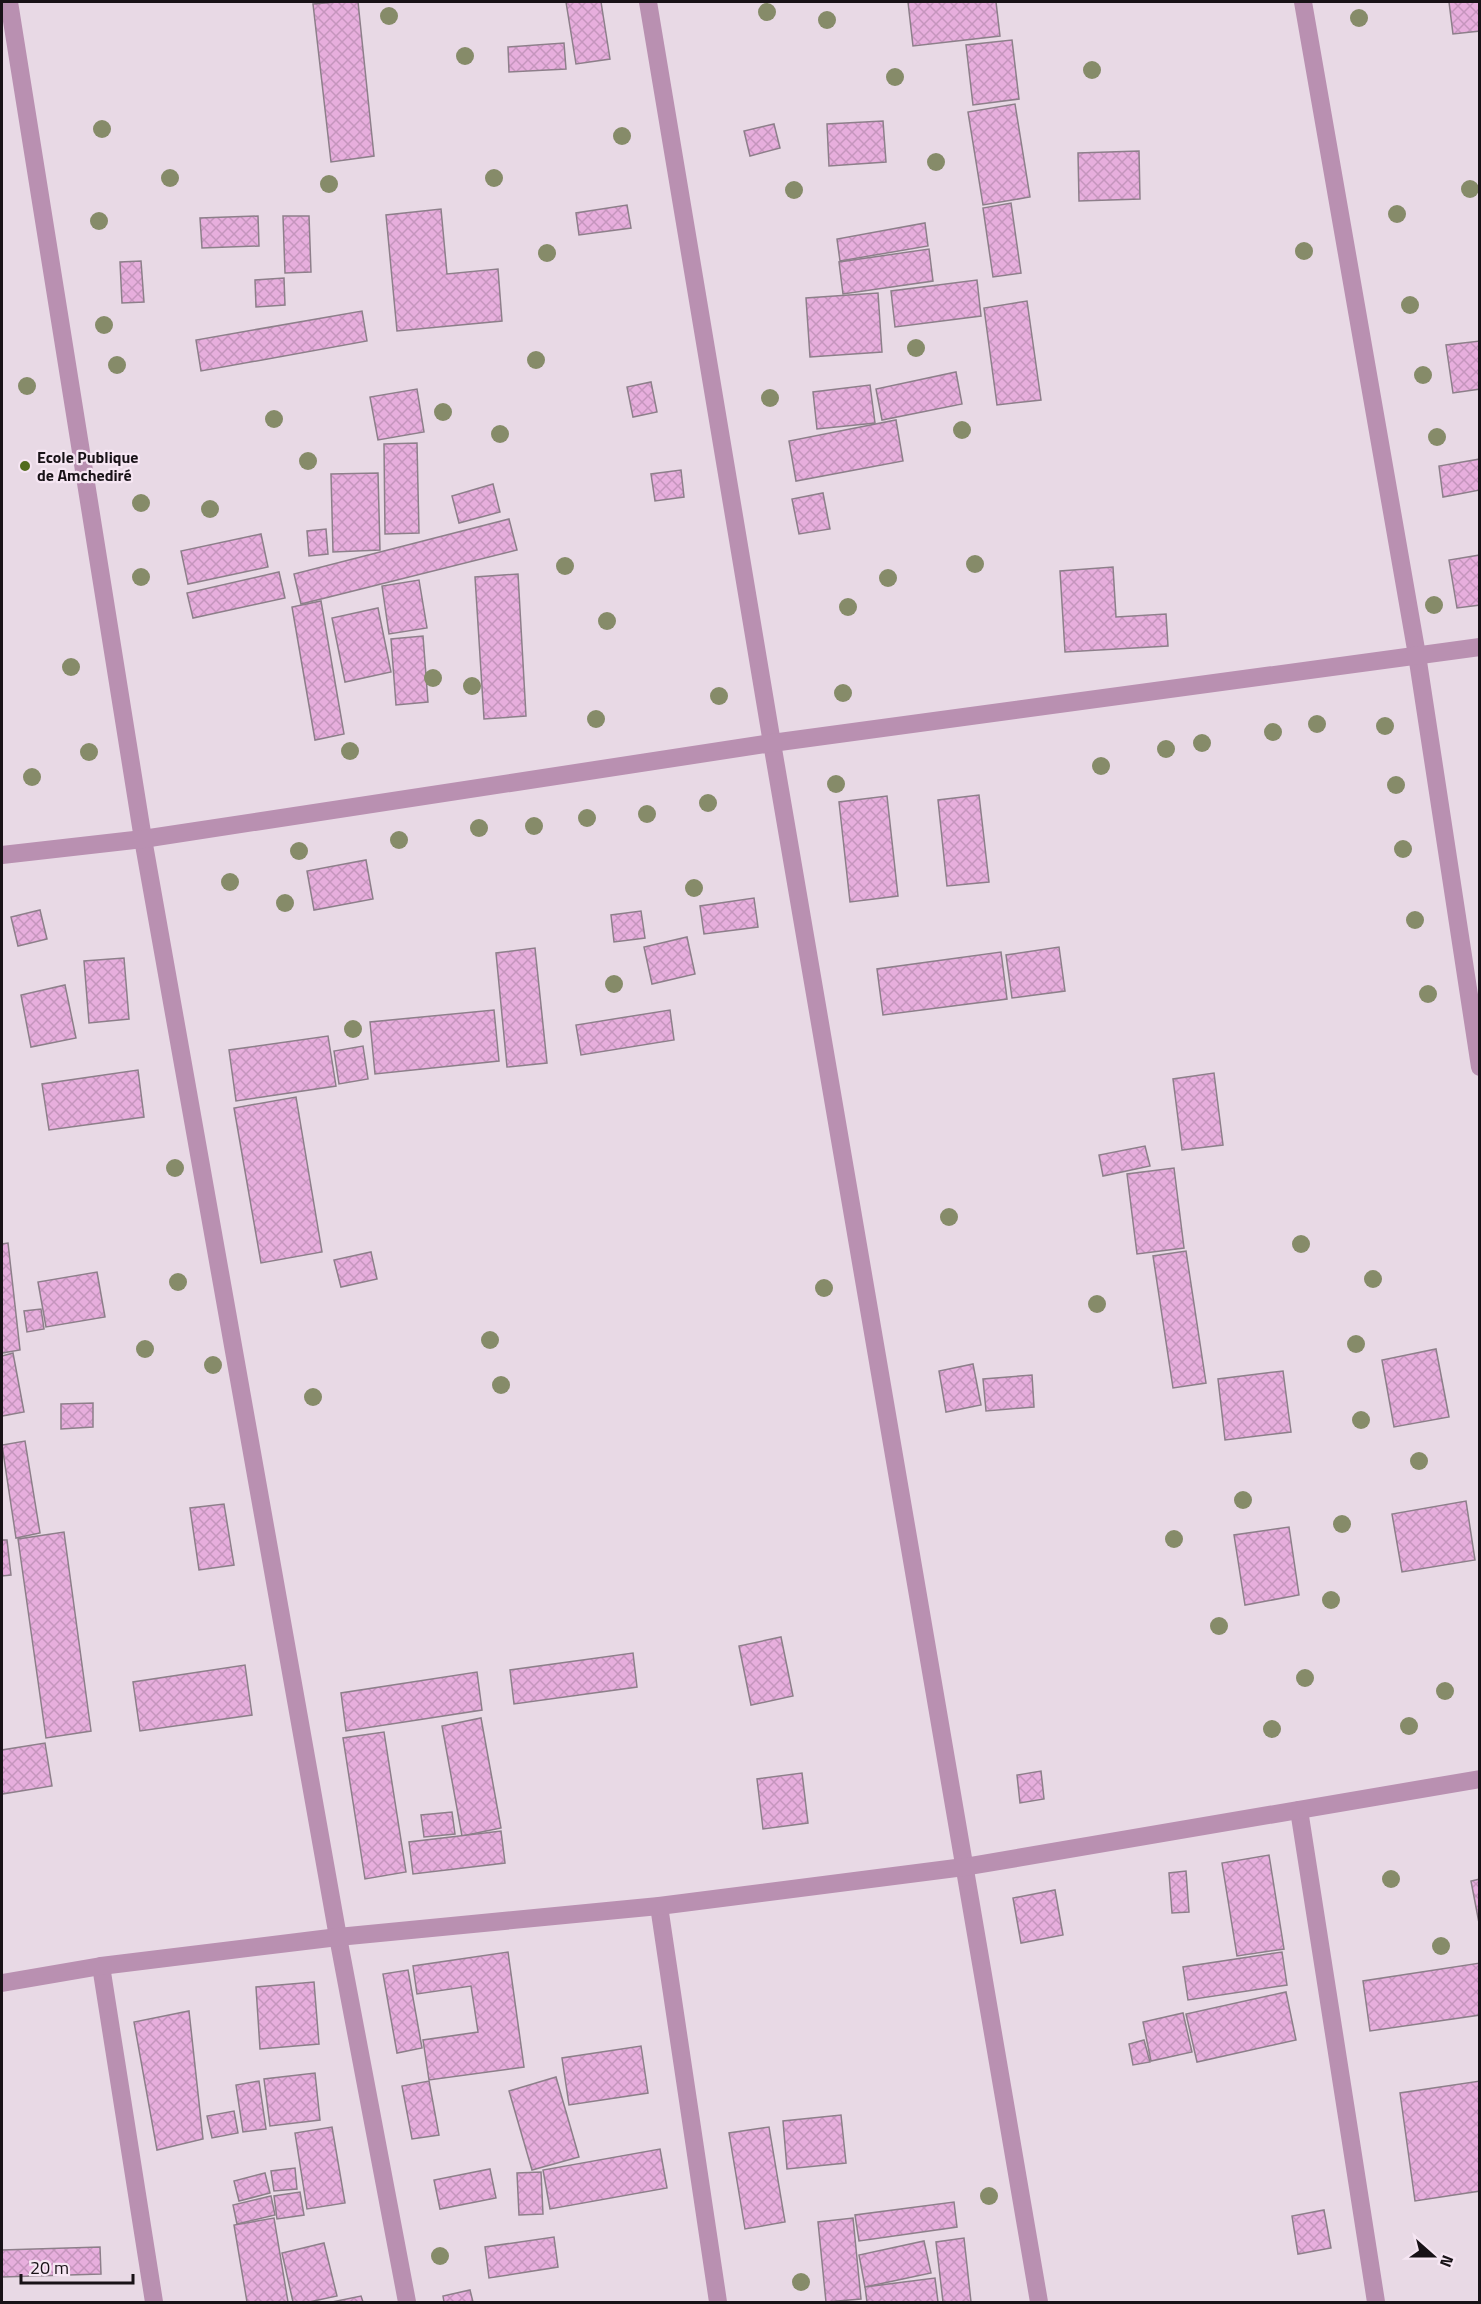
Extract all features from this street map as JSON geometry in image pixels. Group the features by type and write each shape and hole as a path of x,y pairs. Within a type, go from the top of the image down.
{"street":[{"path":"9,2 143,838 338,1937 407,2302"},
{"path":"648,2 772,743 1039,2302"},
{"path":"1303,2 1416,655 1479,1067"},
{"path":"2,855 143,838 772,743 1479,647"},
{"path":"2,1983 101,1966 338,1937 658,1906 964,1867 1479,1779"},
{"path":"1299,1810 1376,2302"},
{"path":"658,1906 718,2302"},
{"path":"101,1966 154,2302"}],"building":[{"path":"358,2 374,156 331,162 313,4"},
{"path":"566,2 601,2 610,59 576,64"},
{"path":"908,2 996,2 1000,36 913,46"},
{"path":"1449,2 1480,2 1480,31 1453,34"},
{"path":"1012,40 1019,99 973,105 966,45"},
{"path":"564,43 566,69 509,72 508,47"},
{"path":"1015,104 1030,197 983,205 968,112"},
{"path":"883,121 886,162 829,166 827,124"},
{"path":"774,124 780,148 750,156 744,131"},
{"path":"1139,151 1140,199 1079,201 1078,153"},
{"path":"1011,203 1021,273 993,277 983,208"},
{"path":"627,205 631,228 579,235 576,213"},
{"path":"441,209 447,274 498,269 502,321 397,331 386,215"},
{"path":"258,216 259,246 202,248 200,218"},
{"path":"283,216 309,216 311,272 285,273"},
{"path":"925,223 928,246 840,261 837,239"},
{"path":"929,249 933,281 843,294 839,262"},
{"path":"141,261 144,302 122,303 120,262"},
{"path":"284,278 285,305 256,307 255,280"},
{"path":"977,280 981,316 895,327 891,291"},
{"path":"878,293 882,352 810,357 806,298"},
{"path":"1027,301 1041,400 997,405 984,308"},
{"path":"362,311 367,341 201,371 196,340"},
{"path":"1480,341 1480,389 1453,393 1446,345"},
{"path":"956,372 962,404 882,420 876,389"},
{"path":"651,382 657,412 633,417 627,387"},
{"path":"870,385 875,423 817,429 813,392"},
{"path":"417,389 424,432 378,440 370,397"},
{"path":"896,420 903,461 796,481 789,441"},
{"path":"417,443 419,533 385,534 384,444"},
{"path":"1480,459 1480,490 1443,497 1439,466"},
{"path":"681,470 684,497 655,501 651,474"},
{"path":"378,473 380,550 333,552 331,474"},
{"path":"493,484 500,512 459,523 452,496"},
{"path":"823,493 830,529 799,534 792,499"},
{"path":"509,519 517,550 301,604 294,574"},
{"path":"326,529 328,554 309,556 307,531"},
{"path":"261,534 268,567 188,584 181,551"},
{"path":"1480,555 1480,605 1457,608 1449,560"},
{"path":"1113,567 1116,617 1166,614 1168,646 1065,652 1060,571"},
{"path":"279,572 285,598 193,618 187,593"},
{"path":"518,574 526,716 484,719 475,577"},
{"path":"419,580 427,628 389,634 382,586"},
{"path":"321,601 344,734 315,740 292,607"},
{"path":"378,608 391,672 345,682 332,618"},
{"path":"423,636 428,702 396,705 391,639"},
{"path":"979,795 989,882 947,886 938,800"},
{"path":"887,796 898,896 850,902 839,802"},
{"path":"366,860 373,899 314,910 307,871"},
{"path":"754,898 758,927 704,934 700,906"},
{"path":"40,910 47,939 18,946 11,917"},
{"path":"641,911 645,938 614,942 611,915"},
{"path":"687,937 695,974 652,984 644,947"},
{"path":"1059,947 1065,991 1012,998 1006,955"},
{"path":"535,948 547,1063 507,1067 496,953"},
{"path":"1001,952 1007,999 883,1015 877,969"},
{"path":"124,958 129,1019 89,1023 84,961"},
{"path":"65,985 76,1038 31,1047 21,995"},
{"path":"494,1010 499,1061 375,1074 370,1022"},
{"path":"670,1010 674,1040 581,1055 576,1025"},
{"path":"328,1036 336,1086 236,1101 229,1050"},
{"path":"363,1046 368,1079 339,1084 334,1051"},
{"path":"138,1070 144,1117 49,1130 42,1084"},
{"path":"1214,1073 1223,1145 1182,1150 1173,1079"},
{"path":"296,1097 322,1252 261,1263 234,1108"},
{"path":"1145,1146 1150,1166 1103,1176 1099,1155"},
{"path":"1174,1168 1184,1248 1137,1254 1127,1174"},
{"path":"8,1243 20,1350 2,1353 2,1244"},
{"path":"1186,1251 1206,1383 1173,1388 1153,1256"},
{"path":"371,1252 377,1279 341,1287 334,1260"},
{"path":"97,1272 105,1317 46,1327 38,1282"},
{"path":"41,1309 44,1329 27,1332 24,1311"},
{"path":"1436,1349 1449,1417 1394,1427 1382,1360"},
{"path":"13,1353 24,1412 2,1416 2,1356"},
{"path":"973,1364 981,1405 946,1412 939,1371"},
{"path":"1283,1371 1291,1432 1225,1440 1218,1379"},
{"path":"1032,1375 1034,1407 986,1411 983,1379"},
{"path":"93,1403 93,1427 61,1429 61,1404"},
{"path":"25,1441 40,1533 16,1538 2,1445"},
{"path":"1466,1501 1475,1560 1402,1572 1392,1514"},
{"path":"224,1504 234,1565 199,1570 190,1508"},
{"path":"1289,1527 1299,1595 1245,1605 1234,1535"},
{"path":"64,1532 91,1731 46,1738 18,1539"},
{"path":"2,1540 7,1540 11,1575 2,1576"},
{"path":"781,1637 793,1696 751,1705 739,1646"},
{"path":"633,1653 637,1687 514,1704 510,1670"},
{"path":"245,1665 252,1715 140,1731 133,1682"},
{"path":"477,1672 482,1710 346,1731 341,1693"},
{"path":"481,1718 501,1828 462,1836 442,1726"},
{"path":"384,1732 406,1872 365,1879 343,1738"},
{"path":"45,1743 52,1786 2,1794 2,1750"},
{"path":"1041,1771 1044,1799 1020,1803 1017,1775"},
{"path":"802,1773 808,1823 763,1829 757,1779"},
{"path":"452,1812 455,1834 424,1837 421,1815"},
{"path":"501,1831 505,1863 413,1874 409,1842"},
{"path":"1269,1855 1284,1949 1237,1956 1222,1863"},
{"path":"1186,1871 1189,1912 1172,1913 1169,1873"},
{"path":"1480,1879 1480,1923 1479,1923 1471,1881"},
{"path":"1055,1890 1063,1935 1021,1943 1013,1898"},
{"path":"508,1952 524,2067 429,2080 423,2040 478,2032 471,1986 417,1994 413,1966"},
{"path":"1282,1952 1287,1985 1188,2000 1183,1967"},
{"path":"1480,1963 1480,2015 1370,2031 1363,1981"},
{"path":"408,1970 422,2048 397,2053 383,1974"},
{"path":"314,1982 319,2044 260,2049 256,1987"},
{"path":"1286,1992 1296,2040 1197,2062 1186,2014"},
{"path":"189,2011 203,2139 157,2150 134,2022"},
{"path":"1183,2013 1192,2052 1151,2061 1143,2022"},
{"path":"1144,2040 1150,2062 1133,2065 1129,2044"},
{"path":"641,2046 648,2093 569,2105 562,2058"},
{"path":"315,2073 320,2120 270,2126 264,2079"},
{"path":"556,2077 579,2157 532,2170 509,2091"},
{"path":"259,2081 266,2129 243,2132 236,2085"},
{"path":"429,2081 439,2135 412,2139 402,2086"},
{"path":"1480,2081 1480,2191 1415,2201 1400,2093"},
{"path":"234,2111 238,2133 212,2138 207,2116"},
{"path":"841,2115 846,2163 787,2169 783,2121"},
{"path":"332,2127 345,2203 307,2209 295,2133"},
{"path":"769,2127 785,2222 745,2229 729,2133"},
{"path":"660,2149 667,2188 550,2209 543,2170"},
{"path":"295,2168 297,2189 274,2191 271,2171"},
{"path":"490,2169 496,2198 440,2209 434,2180"},
{"path":"541,2172 543,2214 519,2215 517,2173"},
{"path":"265,2173 270,2193 239,2201 234,2181"},
{"path":"300,2192 304,2215 277,2219 274,2196"},
{"path":"271,2196 275,2215 237,2224 233,2205"},
{"path":"954,2202 957,2227 859,2241 855,2215"},
{"path":"1324,2210 1331,2248 1298,2254 1292,2216"},
{"path":"274,2218 288,2302 247,2302 234,2225"},
{"path":"853,2218 861,2299 826,2302 818,2222"},
{"path":"554,2237 558,2267 489,2278 485,2247"},
{"path":"964,2238 971,2302 943,2302 936,2242"},
{"path":"924,2241 931,2273 865,2287 859,2255"},
{"path":"324,2243 337,2296 309,2302 293,2302 282,2253"},
{"path":"100,2247 101,2274 2,2277 2,2250"},
{"path":"935,2278 938,2302 867,2302 865,2287"},
{"path":"470,2290 473,2302 444,2302 443,2296"},
{"path":"361,2296 363,2302 332,2302"}],"place":[{"name":"Ecole Publique de Amchediré","path":"25,466"}]}
